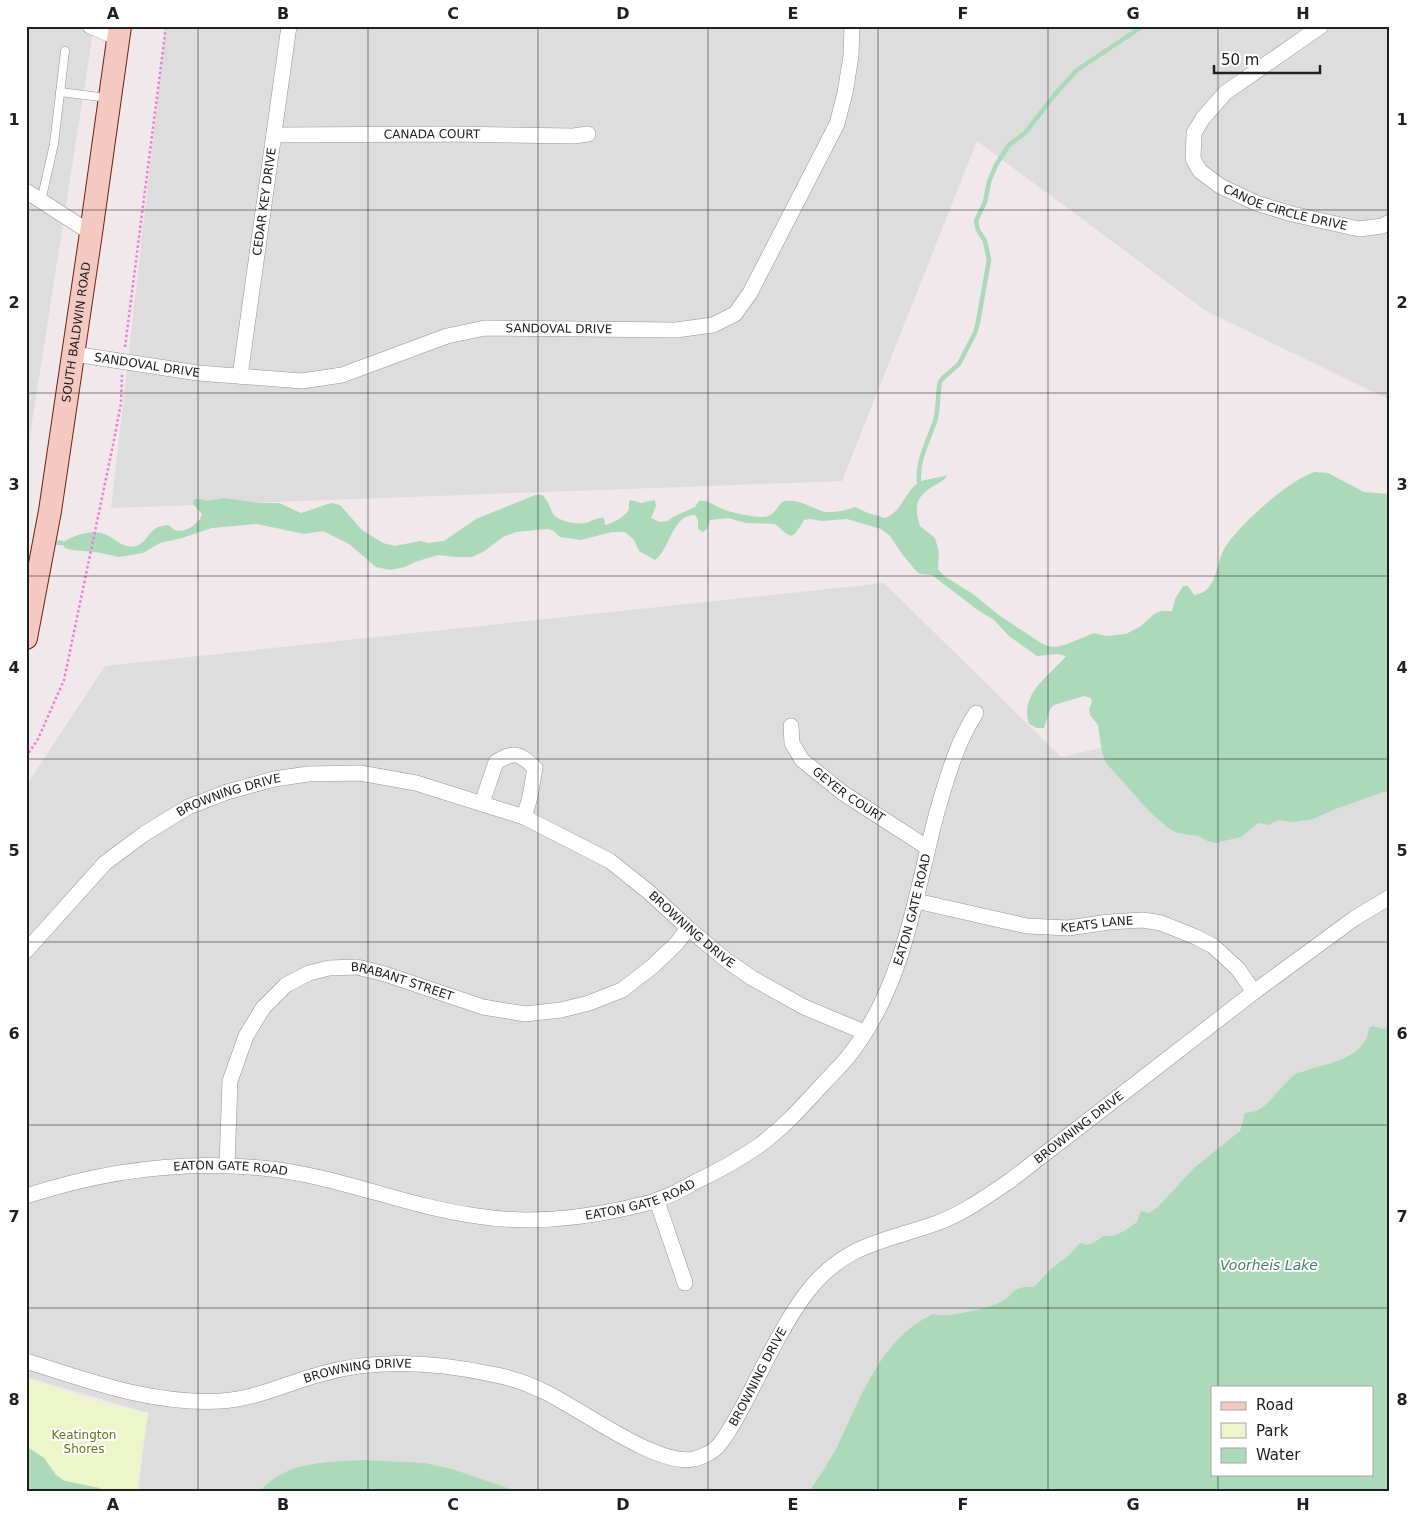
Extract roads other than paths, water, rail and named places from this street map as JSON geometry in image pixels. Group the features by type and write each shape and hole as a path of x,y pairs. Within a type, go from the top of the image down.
{"main road":[{"name":"SOUTH BALDWIN ROAD","path":"26,638 50,511 92,233 119,32"}],"street":[{"path":"90,26 119,32"},
{"name":"CEDAR KEY DRIVE","path":"240,376 289,26"},
{"name":"SANDOVAL DRIVE","path":"74,354 198,373 302,380 342,375 447,336 485,328 676,330 713,325 735,314 750,293 837,124 845,93 851,56 852,26"},
{"name":"CANOE CIRCLE DRIVE","path":"1321,26 1225,92 1203,118 1194,133 1193,159 1200,170 1220,186 1256,203 1292,214 1359,229 1382,226 1390,222"},
{"name":"CANADA COURT","path":"274,135 452,134 573,136 588,134"},
{"path":"26,191 92,233"},
{"name":"EATON GATE ROAD","path":"26,1196 57,1186 125,1172 192,1165 227,1165 309,1174 442,1210 478,1217 517,1220 563,1219 657,1201 724,1168 759,1146 793,1117 851,1053 880,1007 894,977 908,933 950,766 976,713"},
{"name":"GEYER COURT","path":"791,726 792,743 802,760 843,793 928,848"},
{"path":"482,803 496,762 509,754 523,756 535,768 524,817"},
{"name":"BROWNING DRIVE","path":"26,951 105,863 144,834 188,806 227,792 274,779 308,774 360,773 416,783 524,817 610,861 650,893 726,960 752,978 804,1007 864,1032"},
{"name":"BROWNING DRIVE","path":"26,1361 92,1382 152,1398 180,1401 223,1401 251,1397 320,1374 347,1368 408,1362 440,1366 493,1374 544,1391 648,1450 676,1460 696,1459 716,1448 735,1420 797,1308 808,1292 830,1268 855,1251 874,1242 938,1222 972,1206 1011,1180 1254,992 1355,918 1390,897"},
{"name":"KEATS LANE","path":"916,901 1027,926 1068,928 1108,922 1143,920 1161,923 1196,936 1213,946 1238,969 1254,992"},
{"name":"BRABANT STREET","path":"227,1165 230,1081 246,1036 263,1008 286,985 309,973 329,968 357,967 385,974 483,1008 525,1014 552,1011 588,1003 622,990 653,966 677,943 688,928"},
{"path":"657,1201 685,1283"}],"lane":[{"path":"42,201 54,144 65,51"},
{"path":"60,92 110,99"}],"water":[{"path":"1315,472 1328,473 1364,492 1390,494 1390,790 1335,809 1313,819 1294,822 1278,820 1268,825 1258,823 1241,837 1215,843 1199,836 1177,833 1168,828 1149,811 1106,763 1102,752 1098,725 1090,715 1091,698 1084,696 1054,705 1050,709 1044,728 1037,728 1029,724 1028,703 1032,694 1066,656 1058,654 1037,656 1009,636 993,619 979,611 932,575 917,572 890,536 881,529 847,519 804,520 794,535 791,536 775,524 746,523 728,518 710,520 707,529 703,532 698,529 698,520 695,515 687,516 676,526 664,549 655,560 639,551 634,540 625,532 612,532 581,540 560,537 554,531 547,529 516,532 503,537 483,552 472,557 438,555 405,567 390,570 376,567 349,544 323,531 304,534 257,524 212,528 160,543 143,553 119,557 96,552 72,550 65,548 62,543 76,536 93,532 104,534 123,545 136,546 142,543 153,530 159,527 168,525 179,531 195,524 202,514 193,504 194,499 207,501 225,498 260,503 279,503 301,513 331,503 340,505 362,530 383,543 395,546 420,541 428,543 444,541 476,519 535,495 542,495 554,515 567,522 581,523 604,518 605,525 622,517 629,509 629,501 631,500 641,503 655,500 656,506 651,518 660,522 668,521 695,507 699,501 756,517 766,517 773,513 782,502 790,501 800,502 825,512 855,507 885,518 899,507 917,484 924,480 947,475 944,480 921,496 917,506 920,526 935,538 939,552 938,569 944,576 973,594 1000,616 1041,643 1056,647 1094,633 1106,636 1126,634 1141,626 1154,614 1161,611 1172,611 1175,599 1183,586 1188,586 1194,595 1202,593 1212,582 1222,552 1242,526 1266,503 1293,483"},
{"name":"Voorheis Lake","path":"1390,1024 1390,1492 809,1492 836,1449 874,1372 885,1354 899,1338 933,1314 947,1315 988,1307 1003,1301 1019,1288 1034,1287 1080,1243 1087,1245 1104,1236 1114,1236 1124,1231 1137,1222 1141,1211 1149,1213 1158,1207 1194,1168 1240,1131 1245,1113 1262,1108 1297,1073 1336,1061 1355,1052 1362,1046 1367,1038 1369,1028 1373,1026 1384,1029"},
{"path":"26,1446 44,1458 56,1475 65,1481 100,1488 104,1492 26,1492"},
{"path":"362,1460 425,1463 455,1470 519,1492 259,1492 282,1474 294,1469 320,1463"}],"waterway":[{"path":"919,482 921,459 938,407 940,382 959,364 975,333 978,322 989,260 985,241 978,230 976,221 985,202 989,182 996,165 1009,145 1025,133 1056,93 1077,70 1143,26"},
{"path":"50,542 62,543"}],"park label":[{"name":"Keatington Shores","path":"84,1442"}]}
